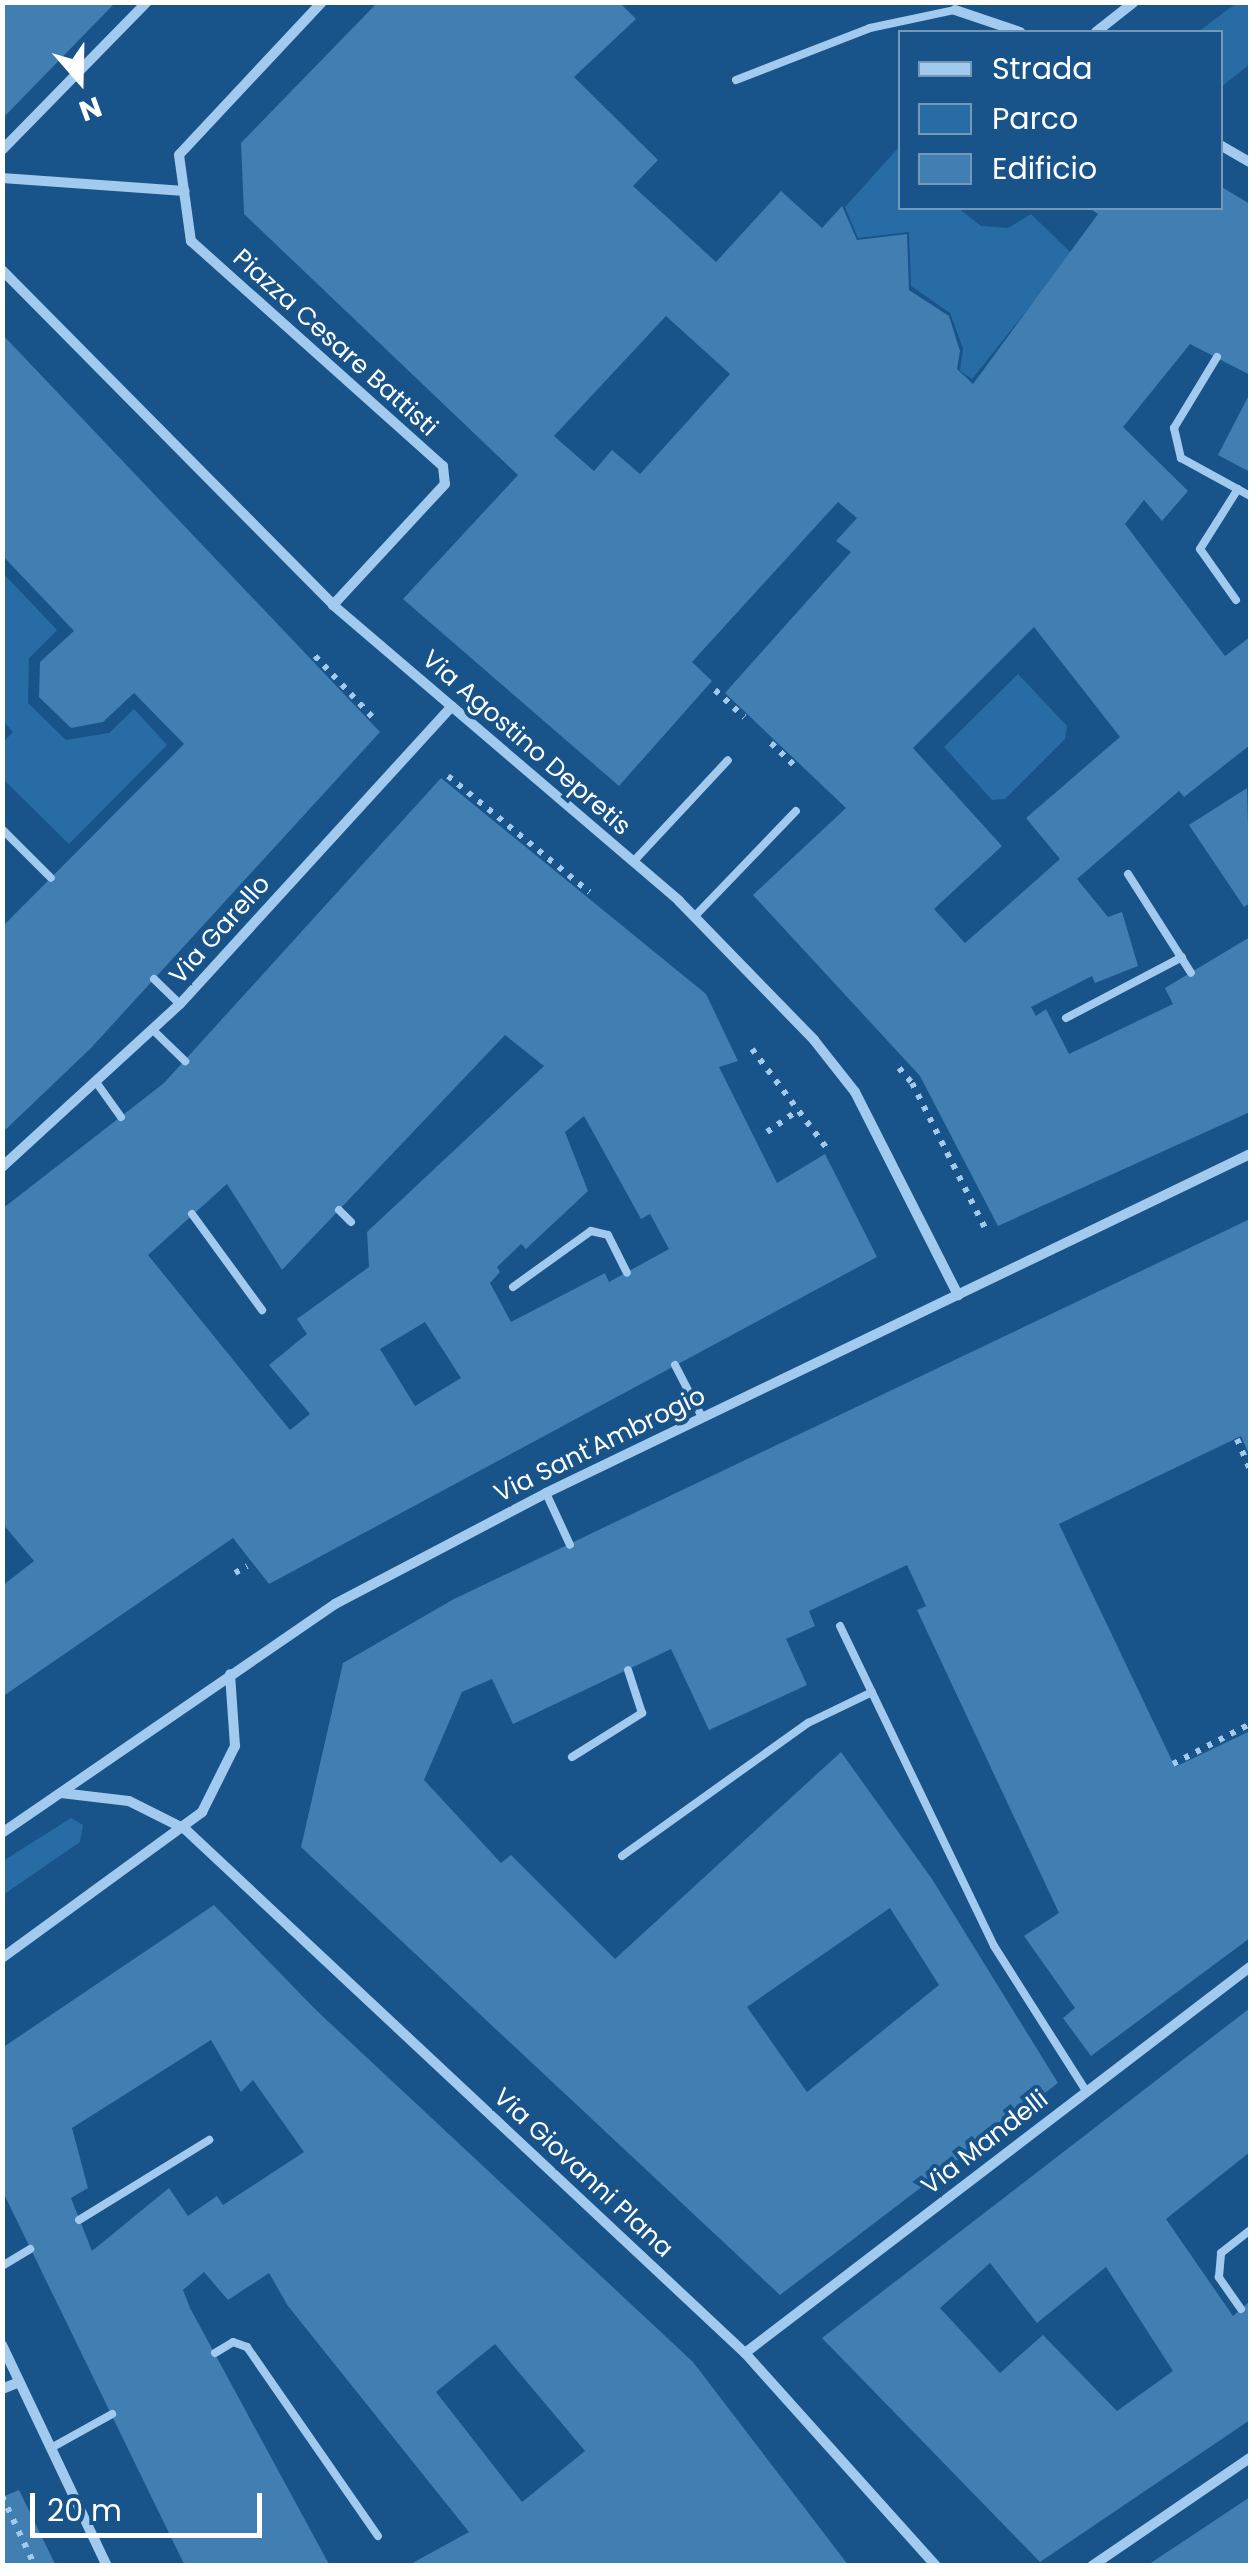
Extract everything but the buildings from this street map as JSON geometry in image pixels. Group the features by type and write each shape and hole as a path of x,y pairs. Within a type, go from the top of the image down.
{"street":[{"path":"2,150 147,2"},
{"name":"Piazza Cesare Battisti","path":"322,2 179,155 191,241 444,466 445,484 334,605"},
{"path":"1099,30 1134,2"},
{"path":"955,10 1014,30"},
{"path":"1223,146 1250,162"},
{"path":"2,178 185,191"},
{"name":"Via Agostino Depretis","path":"2,270 334,605 694,916 856,1092 958,1295"},
{"name":"Via Garello","path":"2,1168 180,1004 452,706"},
{"name":"Via Sant'Ambrogio","path":"2,1833 335,1604 546,1493 1250,1154"},
{"path":"2,1958 185,1829 228,1770 237,1722 230,1674"},
{"name":"Via Giovanni Plana","path":"60,1793 130,1801 185,1829 745,2353 936,2566"},
{"name":"Via Mandelli","path":"745,2353 1250,1967"},
{"path":"2,2345 107,2566"},
{"path":"2,2389 20,2382"},
{"path":"1092,2566 1250,2458"}],"lane":[{"path":"736,80 870,28 955,10"},
{"path":"1217,357 1174,428 1181,458 1250,496"},
{"path":"1236,600 1200,549 1238,489"},
{"path":"633,862 728,760"},
{"path":"694,916 796,811"},
{"path":"2,830 51,878"},
{"path":"1128,874 1191,973"},
{"path":"1066,1018 1182,957"},
{"path":"154,978 180,1004"},
{"path":"153,1030 185,1061"},
{"path":"96,1082 121,1117"},
{"path":"339,1210 351,1222"},
{"path":"192,1214 262,1310"},
{"path":"513,1287 591,1231 608,1235 627,1273"},
{"path":"675,1365 702,1417"},
{"path":"546,1493 570,1545"},
{"path":"840,1626 994,1946 1086,2090"},
{"path":"572,1757 642,1713 628,1670"},
{"path":"622,1856 808,1723 872,1692"},
{"path":"79,2220 209,2140"},
{"path":"1241,2309 1220,2277 1221,2253 1250,2230"},
{"path":"2,2266 30,2248"},
{"path":"215,2353 233,2342 247,2347 378,2536"},
{"path":"52,2448 112,2414"}],"path":[{"path":"306,646 384,730 601,902"},
{"path":"715,690 754,726"},
{"path":"766,739 806,776"},
{"path":"742,1036 832,1154"},
{"path":"1237,1439 1250,1469"},
{"path":"235,1573 247,1566"},
{"path":"1173,1764 1250,1724"},
{"path":"2,2496 35,2566"}],"green space":[{"path":"1238,2 1250,3 1250,64 1223,85 1223,30 1201,30"},
{"path":"898,148 898,210 961,210 981,226 1008,228 1031,214 1072,254 972,379 960,371 963,348 950,313 911,286 909,232 858,238 845,207"},
{"path":"3,573 57,630 29,658 28,703 66,740 109,733 134,709 167,745 69,844 3,779 3,742 13,732 3,721"},
{"path":"1018,674 1067,726 1065,739 1005,799 992,800 944,747"},
{"path":"71,1818 83,1825 80,1842 3,1895 3,1861"}]}
